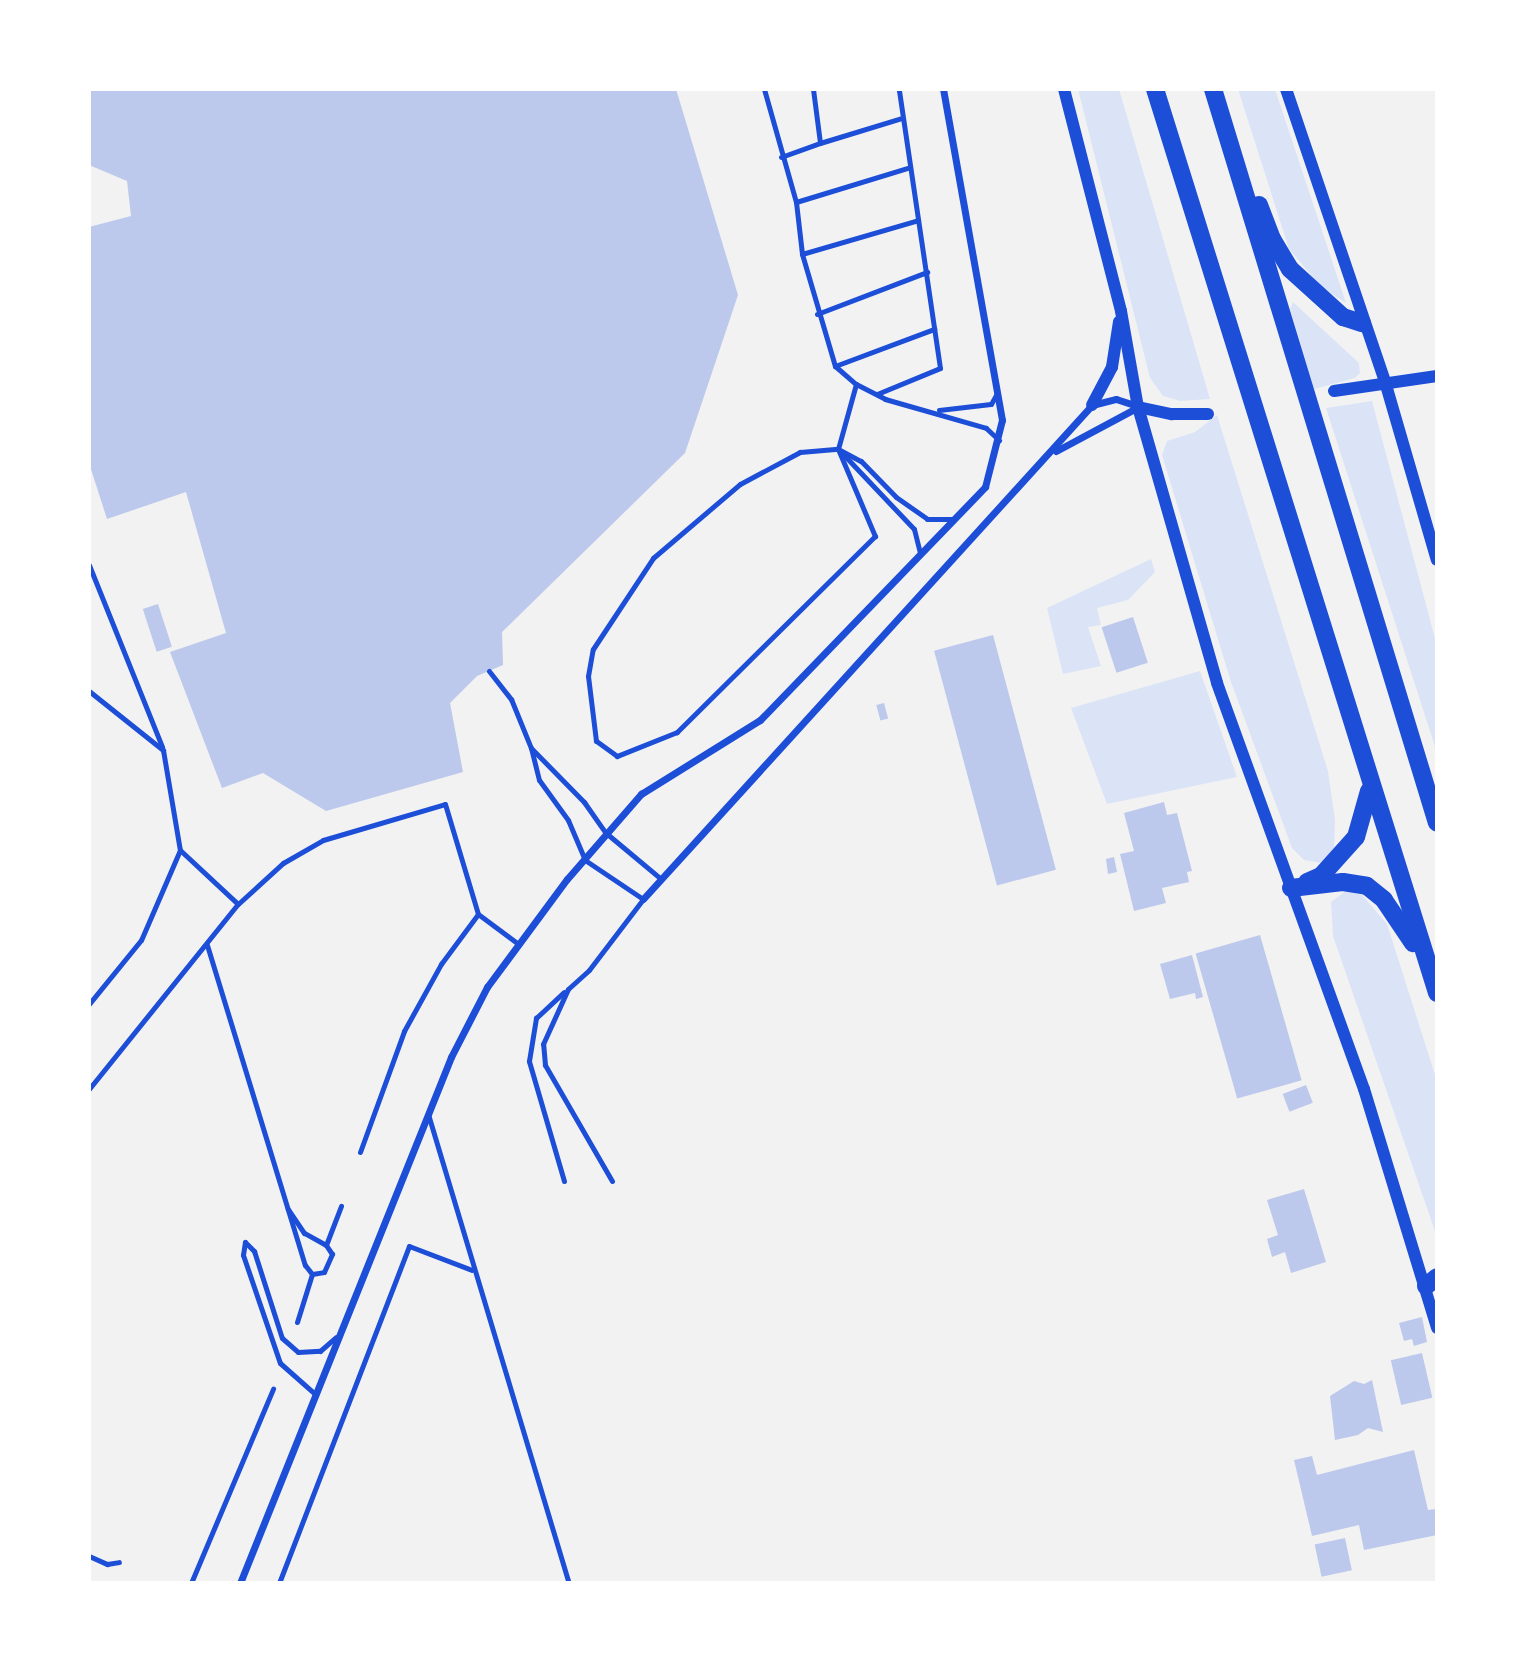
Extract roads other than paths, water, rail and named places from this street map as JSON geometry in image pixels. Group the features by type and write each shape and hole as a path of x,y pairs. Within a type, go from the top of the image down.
{"highway":[{"path":"1155,89 1437,994"},
{"path":"1214,95 1284,260 1343,317 1362,323"},
{"path":"1214,95 1437,823"},
{"path":"1291,888 1321,876 1341,858 1356,837 1370,786"},
{"path":"1291,888 1343,882 1367,886 1398,918 1437,994"}],"street":[{"path":"240,1583 336,1337 428,1114 487,987 517,943 641,794 760,720 985,487 999,440 998,393 943,89"},
{"path":"1063,89 1121,311 1138,407 1217,683 1433,1283 1437,1328"},
{"path":"1286,89 1362,323 1386,385 1437,560"},
{"path":"643,899 1053,453 1092,405 1112,367 1121,311"},
{"path":"1334,391 1437,376"},
{"path":"1092,405 1116,399 1172,414 1208,414"},
{"path":"1053,453 1138,407"}],"lane":[{"path":"764,89 781,157 796,202 802,254 817,314 835,366 856,384 877,394 936,410 986,428 999,440"},
{"path":"813,89 820,143"},
{"path":"877,394 940,368 927,272 907,168 899,89"},
{"path":"781,157 902,118"},
{"path":"796,202 907,168"},
{"path":"802,254 918,220"},
{"path":"817,314 927,272"},
{"path":"835,366 934,329"},
{"path":"856,384 838,449 875,536 677,732 617,756 596,741 588,687 593,649 653,558 740,484 800,452 838,449 862,461 896,497 927,519 953,519"},
{"path":"936,410 991,404 998,393"},
{"path":"838,449 914,529 920,553"},
{"path":"89,565 163,750 180,850 141,940 89,1004"},
{"path":"489,671 511,699 531,748 539,780 568,821 585,860 643,899 589,970 536,1018 529,1061 564,1181"},
{"path":"89,691 163,750"},
{"path":"531,748 584,802 606,833 661,878"},
{"path":"89,1089 238,904 305,848 444,804 478,914 517,943"},
{"path":"180,850 238,904"},
{"path":"360,1152 404,1031 441,964 478,914"},
{"path":"207,945 305,1265 312,1274"},
{"path":"568,989 543,1044 545,1065 612,1181"},
{"path":"428,1114 472,1270 569,1583"},
{"path":"312,1274 324,1272 331,1265 326,1245 341,1206"},
{"path":"288,1209 304,1233 326,1245"},
{"path":"314,1393 280,1363 243,1255 245,1242 254,1251 282,1338 298,1352 320,1351 336,1337"},
{"path":"279,1583 409,1246 472,1270"},
{"path":"297,1322 312,1274"},
{"path":"191,1583 273,1389"},
{"path":"89,1556 107,1564 119,1562"}]}
